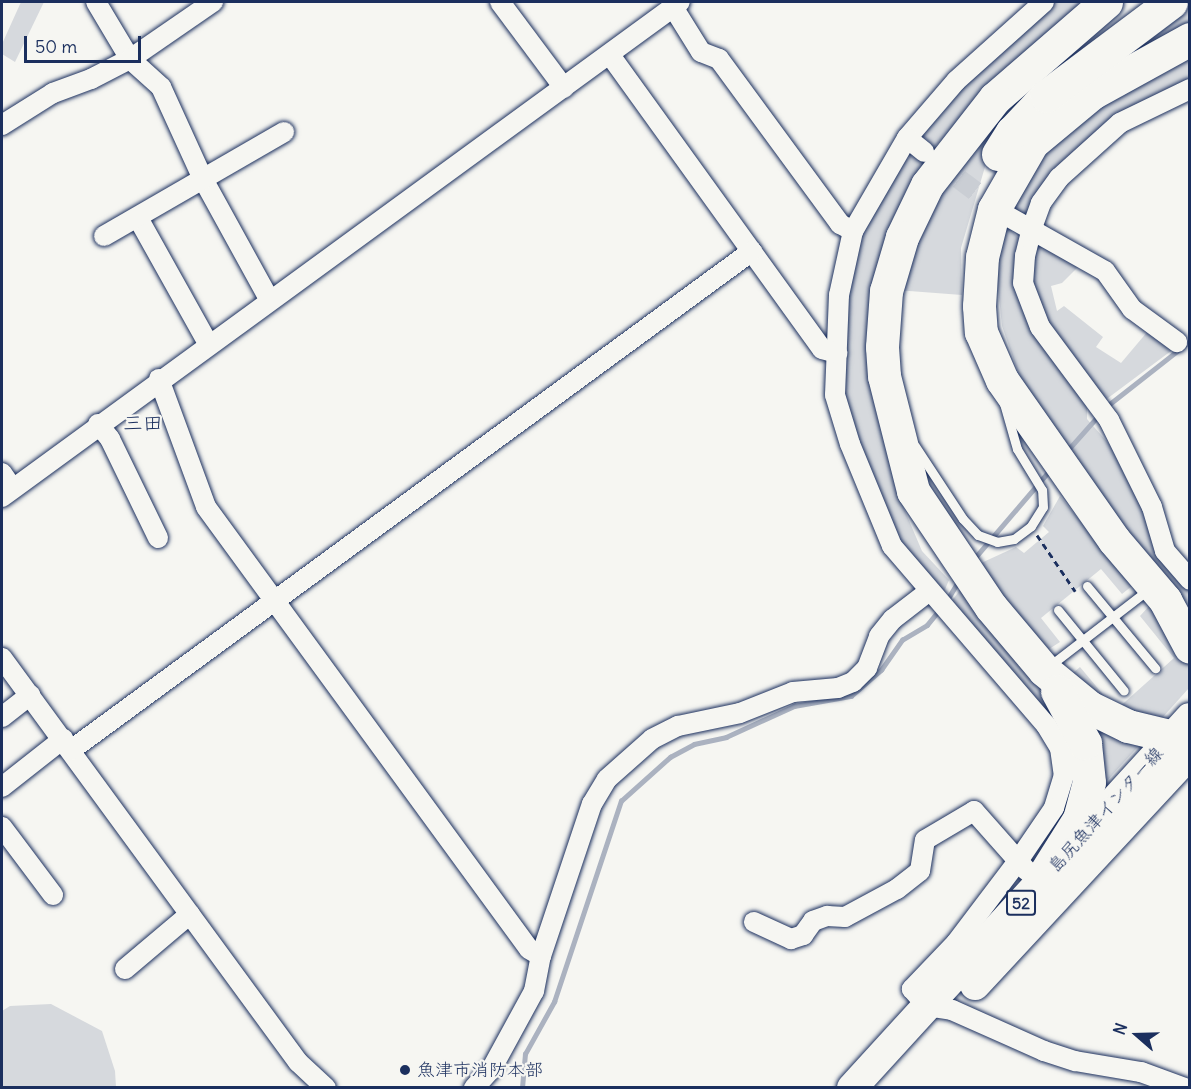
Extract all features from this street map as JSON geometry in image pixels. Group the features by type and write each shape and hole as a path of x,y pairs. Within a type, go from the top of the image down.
{"highway":[{"path":"1028,873 1079,819 1089,782 1085,743 1079,726 1044,670 991,607 924,511 904,468 892,418 882,348 886,291 902,237 927,185 995,98 1106,2"},
{"path":"927,185 1005,106 1144,2"},
{"path":"1171,2 1046,96 1012,132 998,154 974,223 973,280 981,332 1002,380 1114,540 1169,588 1190,623"},
{"path":"981,332 979,281 988,232 994,208 1018,162 1049,126 1077,103 1148,59 1190,39"},
{"path":"1169,588 1190,647"},
{"path":"1044,670 1107,718 1185,738"}],"main road":[{"name":"島尻魚津インター線","path":"881,1088 940,1008 1028,873 1185,738"},
{"name":"島尻魚津インター線","path":"852,1088 940,1008 1185,738"}],"street":[{"path":"96,2 130,59 161,87 203,179 269,299"},
{"path":"2,125 53,93 92,80 130,59 213,2"},
{"path":"500,2 564,88"},
{"path":"754,922 791,939 803,935 813,921 826,916 846,917 897,889 920,871 925,840 974,811 1028,873 1054,808 1064,775 1060,748 1046,725 928,592 892,546 850,444 835,395 839,295 853,231 907,138 956,81 1044,2"},
{"path":"5,486 98,424 610,55 676,4 701,52 719,59 840,224 853,231"},
{"path":"610,55 822,349 837,353"},
{"path":"1169,588 1165,550 1152,507 1108,420 1040,327 1023,283 1025,255 1041,203 1083,153 1120,123 1190,89"},
{"path":"104,236 284,132"},
{"path":"907,138 924,152"},
{"path":"1009,217 1105,271 1132,309 1177,342"},
{"path":"138,218 208,343"},
{"path":"2,787 273,600 752,251"},
{"path":"159,379 206,507 529,949 541,956"},
{"path":"98,424 110,439 158,538"},
{"path":"474,1088 492,1068 534,991 541,956 592,804 607,779 652,739 678,726 740,713 793,692 838,688 853,682 867,668 879,636 893,619 928,592"},
{"path":"2,658 298,1062 327,1088"},
{"path":"2,717 30,695"},
{"path":"2,827 53,895"},
{"path":"125,969 190,914"},
{"path":"940,1008 1075,1061 1140,1072 1185,1088"}],"lane":[{"path":"892,418 978,535 997,542 1014,539 1031,526 1044,507 1042,490 1017,449 1005,414 1002,380"},
{"path":"1087,586 1155,668"},
{"path":"1044,670 1114,619 1169,588"},
{"path":"1058,610 1124,691"}],"path":[{"path":"1031,526 1075,591"}],"shaded area":[{"path":"21,2 44,2 15,62 2,54 2,44"},
{"path":"1053,2 1085,2 934,147 919,132 964,80"},
{"path":"1188,2 1189,28 1025,131 1120,51"},
{"path":"1189,49 1189,80 1142,101 1075,150 1044,188 1030,218 1005,208 1021,176 1081,111"},
{"path":"998,123 961,248 962,295 896,290 912,238 960,159"},
{"path":"911,156 925,162 893,224 896,490 922,551 949,580 941,599 899,546 868,474 840,385 844,303 859,241 897,167"},
{"path":"1004,223 1019,239 1015,282 1022,310 1087,407 1087,419 1109,444 1189,587 1189,610 1133,541 1024,389 1002,326 996,268"},
{"path":"1035,237 1083,262 1062,283 1051,286 1057,311 1064,306 1103,337 1096,347 1121,363 1148,331 1175,348 1104,401 1053,337 1032,282"},
{"path":"1060,496 1132,586 1122,594 1101,569 1041,618 1060,642 1046,651 979,564 1016,547 1024,553 1049,532 1043,526"},
{"path":"960,590 1041,682 1070,761 948,606"},
{"path":"1150,605 1157,606 1168,617 1189,666 1189,688 1153,728 1103,708 1067,678 1080,667 1116,710 1174,658 1140,616"},
{"path":"1076,706 1145,739 1094,795"},
{"path":"51,1004 102,1031 115,1071 116,1087 2,1087 2,1011 10,1006"}],"waterway":[{"path":"1107,406 1190,341"},
{"path":"1067,451 1099,415"},
{"path":"973,560 1049,471"},
{"path":"947,600 958,582"},
{"path":"522,1088 525,1054 554,1002 621,801 670,757 694,744 726,737 794,706 851,696 881,670 902,640 927,625 940,609"}],"tunnel":[{"path":"935,161 1003,212"}],"place":[{"name":"魚津市消防本部","path":"405,1070"}],"district":[{"name":"三田","path":"143,422"}]}
